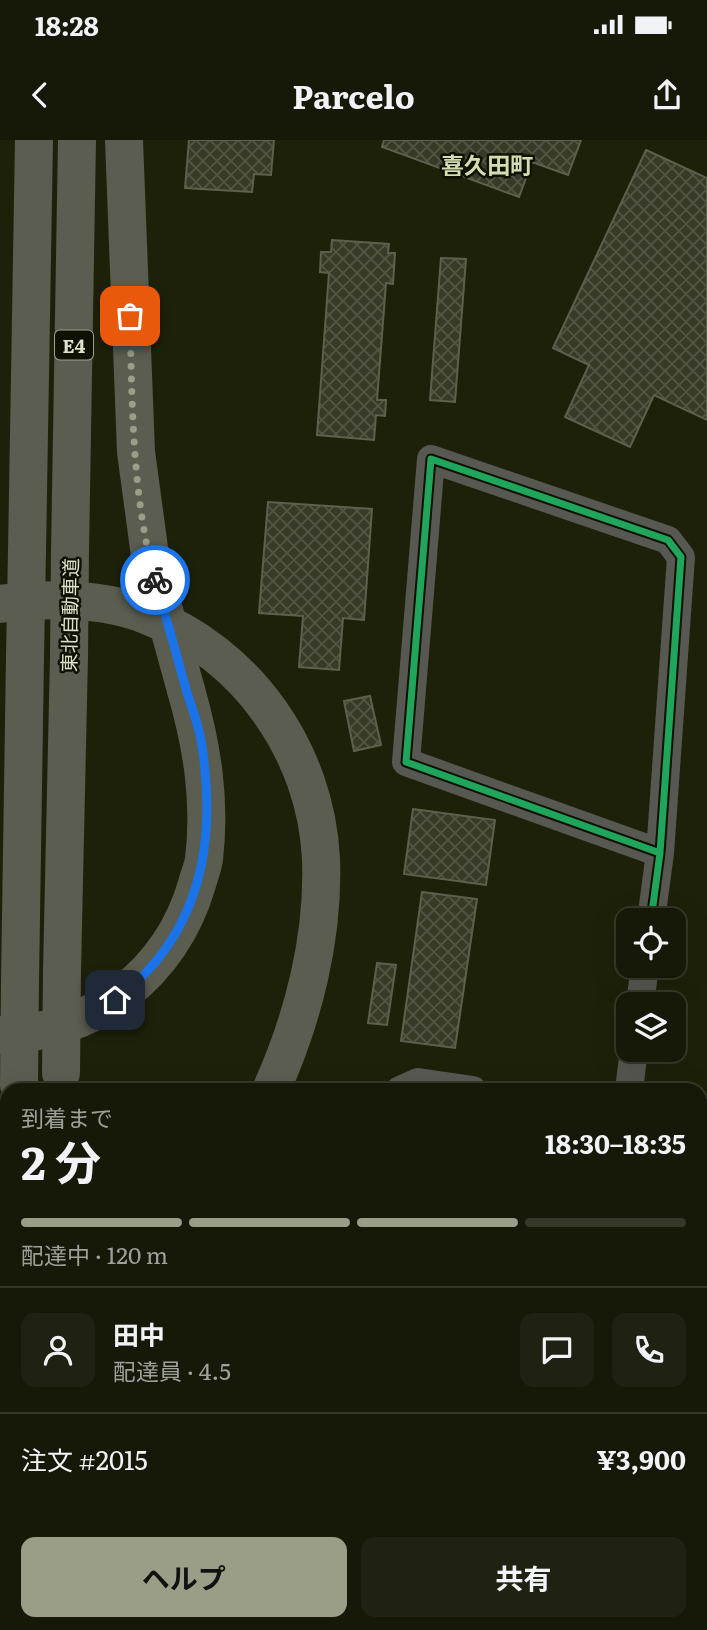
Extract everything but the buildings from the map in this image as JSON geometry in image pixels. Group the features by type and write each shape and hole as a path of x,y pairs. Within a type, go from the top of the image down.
{"highway":[{"name":"E4","path":"19,1083 34,140"},
{"name":"東北自動車道","path":"61,1082 77,140"},
{"path":"0,1035 24,1035 56,1028 115,1000 139,982 178,932 192,904 204,861 206,822 200,738 150,562 136,452 124,140"},
{"path":"0,604 41,599 99,603 146,615 192,638 221,657 248,683 278,722 307,782 316,817 321,857 321,894 310,977 273,1083"}],"street":[{"path":"653,908 660,853 681,557 668,540 431,459 406,762 660,853"},
{"path":"630,1083 632,1062"}],"cycle path":[{"path":"431,459 668,540 681,557 660,853 406,762 431,459"},
{"path":"653,908 660,853"}],"way so far":[{"path":"130,316 136,452 150,562 155,580"}],"district":[{"name":"喜久田町","path":"487,164"}],"route":[{"path":"115,1000 139,982 178,932 192,904 204,861 205,776 200,738 155,580"}]}
